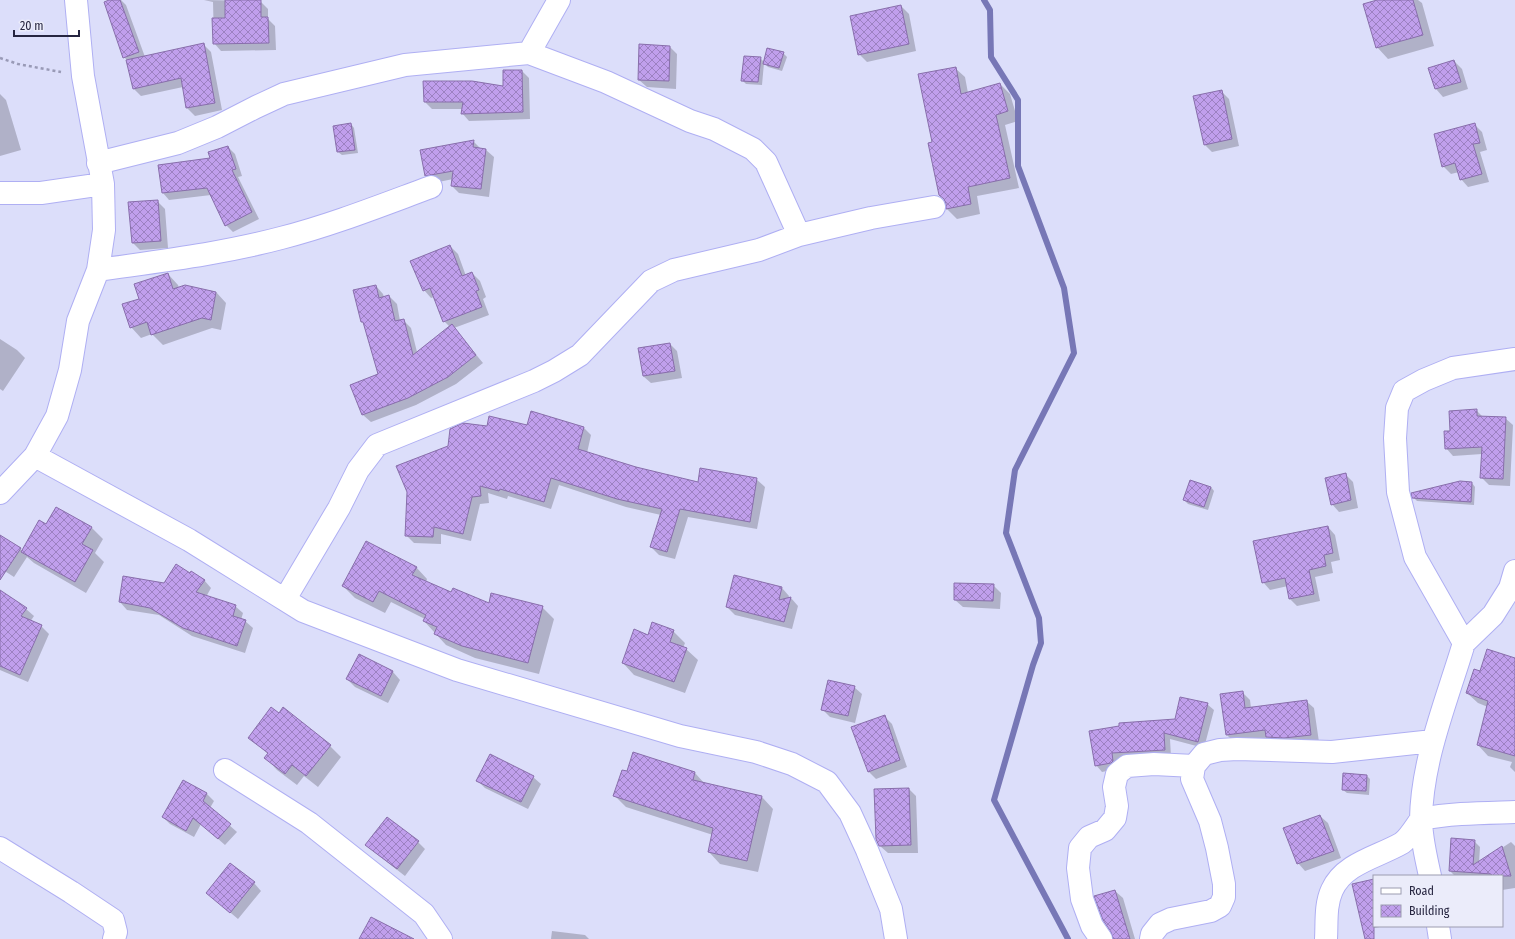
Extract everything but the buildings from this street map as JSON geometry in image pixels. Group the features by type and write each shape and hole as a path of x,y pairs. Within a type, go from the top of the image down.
{"street":[{"path":"0,494 35,456 57,416 70,370 78,321 98,270 104,230 103,184 98,163 84,76 76,0"},
{"path":"529,52 558,0"},
{"path":"98,163 178,143 217,127 284,94 404,66 529,52 606,82 690,121 714,129 753,149 766,162 799,235"},
{"path":"0,192 41,193 103,184"},
{"path":"98,270 195,257 282,238 355,215 431,187"},
{"path":"285,599 339,508 358,470 377,445 534,381 554,371 580,355 651,281 674,270 759,250 799,235 870,218 934,207"},
{"path":"1464,643 1415,557 1398,492 1395,438 1397,408 1404,391 1424,380 1453,368 1515,359"},
{"path":"35,456 189,540 303,611 457,670 680,736 756,752 792,764 826,782 850,813 867,850 891,909 896,939"},
{"path":"1430,875 1422,836 1421,819 1424,783 1434,741 1464,643 1493,615 1510,588 1515,571"},
{"path":"1151,939 1152,934 1160,924 1171,919 1211,911 1220,906 1224,897 1224,884 1210,821 1192,779 1194,766 1204,754 1226,750 1255,749 1332,752 1434,741"},
{"path":"1101,939 1092,926 1082,899 1078,868 1080,848 1089,837 1105,830 1116,818 1118,806 1114,787 1117,774 1127,766 1154,764 1194,766"},
{"path":"225,770 309,823 424,914 441,939"},
{"path":"1326,939 1328,905 1331,892 1336,881 1353,866 1403,842 1421,819 1475,813 1515,812"},
{"path":"0,848 113,920 116,932 114,939"},
{"path":"1438,927 1440,939"}],"path":[{"path":"0,58 18,64 84,76"}],"waterway":[{"path":"984,0 990,10 991,57 1018,100 1018,166 1064,288 1074,353 1015,470 1006,533 1039,618 1041,643 1033,665 994,800 1068,939"}]}
